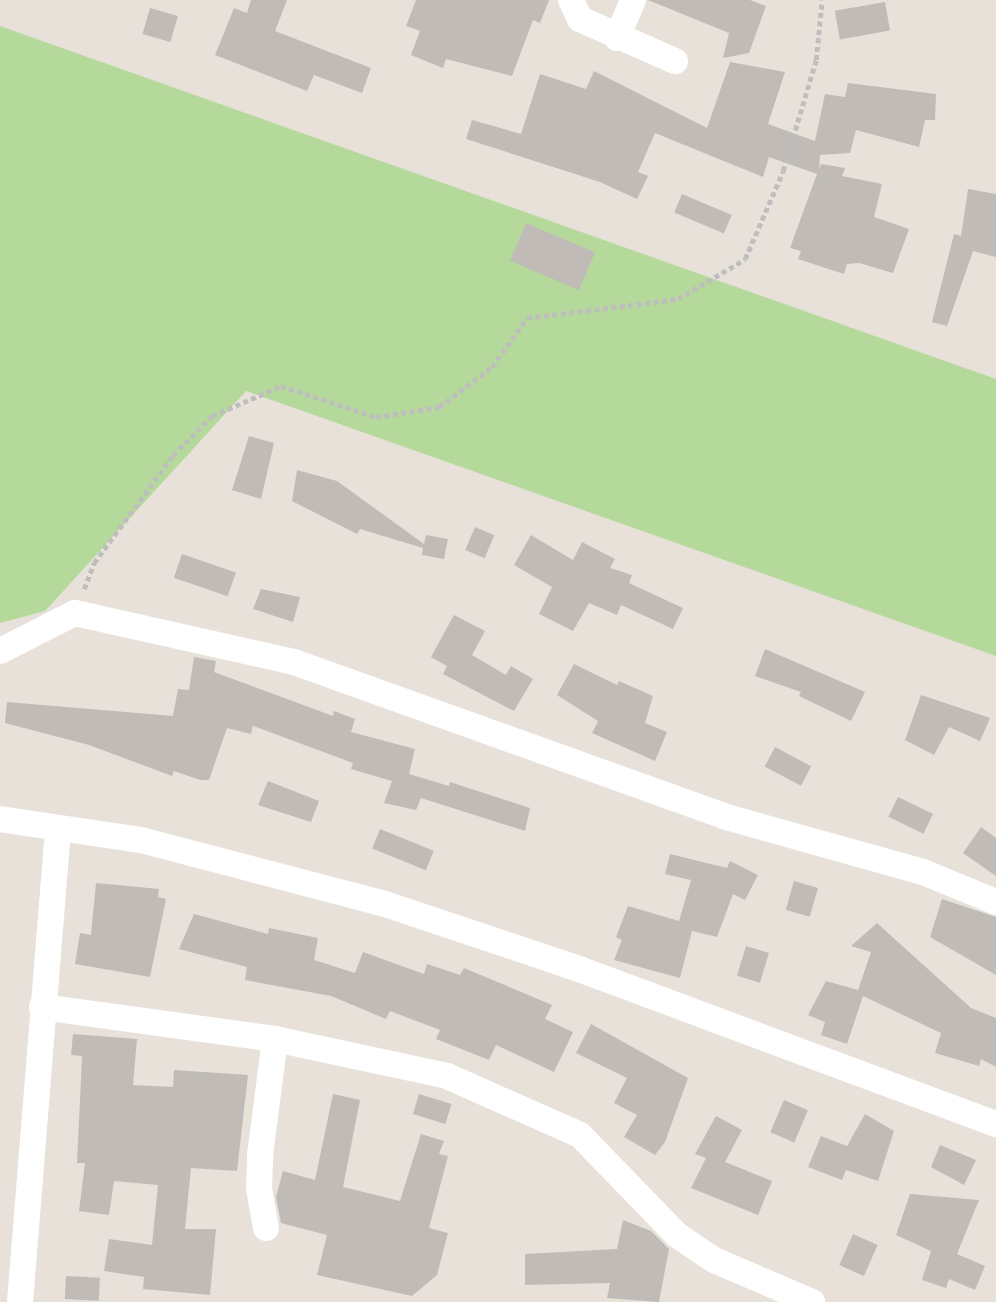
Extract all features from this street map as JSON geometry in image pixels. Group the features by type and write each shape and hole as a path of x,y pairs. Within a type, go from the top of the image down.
{"street":[{"path":"571,0 580,19 617,38 675,61"},
{"path":"617,38 633,0"},
{"path":"0,651 75,613 294,662 726,817 923,872 996,902"},
{"path":"0,819 58,831 142,840 385,904 579,969 996,1124"},
{"path":"20,1302 12,1258 42,1007 58,831"},
{"path":"42,1007 275,1039 447,1076 580,1135 677,1235 714,1260 812,1302"},
{"path":"266,1228 259,1189 260,1155 275,1039"}],"path":[{"path":"75,613 94,563 173,455 212,416 281,386 376,417 439,407 492,367 527,318 678,299 745,259 783,171 816,60 822,0"}],"green space":[{"path":"0,26 996,379 996,656 246,391 45,611 0,623"}],"building":[{"path":"251,0 287,0 275,31 371,68 362,93 314,75 307,91 215,55 234,8 247,13"},
{"path":"416,0 549,0 540,23 533,20 512,76 446,59 443,68 411,55 420,31 406,26"},
{"path":"648,0 750,0 766,6 749,53 723,58 729,33"},
{"path":"885,2 890,31 840,39 835,11"},
{"path":"150,8 178,16 170,42 143,34"},
{"path":"730,62 785,72 768,124 815,141 825,94 845,97 848,83 936,94 935,120 925,120 919,147 856,130 850,153 820,155 819,169 821,164 845,168 842,176 882,184 874,217 909,229 893,273 859,263 847,264 844,274 798,259 801,251 790,248 817,174 769,157 763,177 655,133 638,172 648,176 637,199 600,182 466,139 472,120 521,134 540,74 586,89 594,71 707,128"},
{"path":"968,189 996,194 996,257 973,251 947,326 932,322 954,234 961,236"},
{"path":"682,194 732,215 724,234 674,212"},
{"path":"526,223 595,252 579,290 510,261"},
{"path":"249,436 274,443 261,499 232,490"},
{"path":"297,470 337,481 424,544 426,535 448,539 444,559 422,555 423,548 360,529 357,534 292,501"},
{"path":"475,527 494,535 485,558 465,550"},
{"path":"531,535 573,560 582,542 615,559 610,568 632,575 629,583 683,608 673,629 621,605 617,615 589,603 573,631 539,614 552,587 514,565"},
{"path":"182,554 236,573 228,596 174,578"},
{"path":"261,589 300,597 293,622 253,609"},
{"path":"454,615 485,631 472,655 506,675 511,666 533,679 514,711 443,674 447,666 431,657"},
{"path":"765,649 865,692 851,721 799,696 801,692 755,676"},
{"path":"194,657 216,661 214,672 333,716 334,711 355,719 351,732 415,749 409,774 449,786 450,782 530,808 525,831 421,798 416,810 384,803 392,781 351,769 353,763 253,726 251,734 227,728 209,780 200,780 174,771 172,776 89,745 5,723 7,702 173,716 178,689 189,690"},
{"path":"574,664 617,685 619,681 653,696 645,723 667,732 655,761 592,733 598,721 557,695"},
{"path":"921,695 990,718 980,741 949,727 934,755 905,740"},
{"path":"775,747 811,766 801,786 765,766"},
{"path":"268,781 319,801 311,822 258,805"},
{"path":"898,797 933,814 923,834 888,817"},
{"path":"981,827 996,838 996,876 963,853"},
{"path":"380,829 434,851 426,870 372,848"},
{"path":"670,854 727,868 730,861 758,875 745,900 733,894 717,937 692,931 680,978 614,960 622,940 616,937 628,906 679,921 691,880 665,874"},
{"path":"794,881 818,888 810,917 786,910"},
{"path":"96,883 159,889 158,897 166,899 150,977 75,964 80,933 91,935"},
{"path":"942,899 996,917 996,975 930,937"},
{"path":"194,914 268,934 269,928 318,938 314,960 355,973 363,952 424,974 427,964 460,975 464,968 552,1005 545,1019 573,1032 554,1072 496,1045 489,1060 436,1039 440,1030 390,1011 386,1019 331,996 245,980 247,967 179,949"},
{"path":"877,923 971,1008 996,1018 996,1067 981,1059 979,1066 935,1053 941,1033 863,996 847,1044 821,1035 825,1022 808,1015 826,981 858,990 871,952 851,946"},
{"path":"746,946 769,953 760,983 737,976"},
{"path":"591,1024 688,1078 665,1142 655,1155 624,1137 637,1115 614,1103 627,1078 576,1053"},
{"path":"73,1034 137,1039 133,1085 173,1087 174,1070 248,1075 237,1171 191,1168 185,1229 216,1229 210,1295 143,1289 144,1277 104,1271 109,1239 152,1245 158,1185 114,1181 109,1215 79,1211 85,1163 77,1163 82,1056 71,1055"},
{"path":"333,1094 360,1100 343,1187 400,1201 421,1134 444,1141 439,1154 448,1156 429,1228 448,1233 437,1275 412,1296 317,1275 327,1235 281,1223 276,1197 283,1171 315,1180"},
{"path":"419,1094 452,1104 445,1124 413,1114"},
{"path":"784,1100 808,1110 794,1142 770,1132"},
{"path":"865,1114 894,1131 878,1181 846,1170 842,1180 808,1167 821,1136 847,1146"},
{"path":"716,1116 742,1130 725,1162 772,1181 758,1215 691,1188 706,1158 695,1154"},
{"path":"940,1145 976,1160 964,1185 931,1167"},
{"path":"910,1194 979,1200 957,1254 985,1266 975,1290 949,1279 946,1288 922,1280 931,1251 896,1235"},
{"path":"623,1220 651,1231 669,1249 659,1302 607,1298 610,1283 525,1285 525,1254 617,1249"},
{"path":"853,1234 878,1245 864,1276 839,1265"},
{"path":"66,1276 100,1278 99,1301 65,1299"}]}
